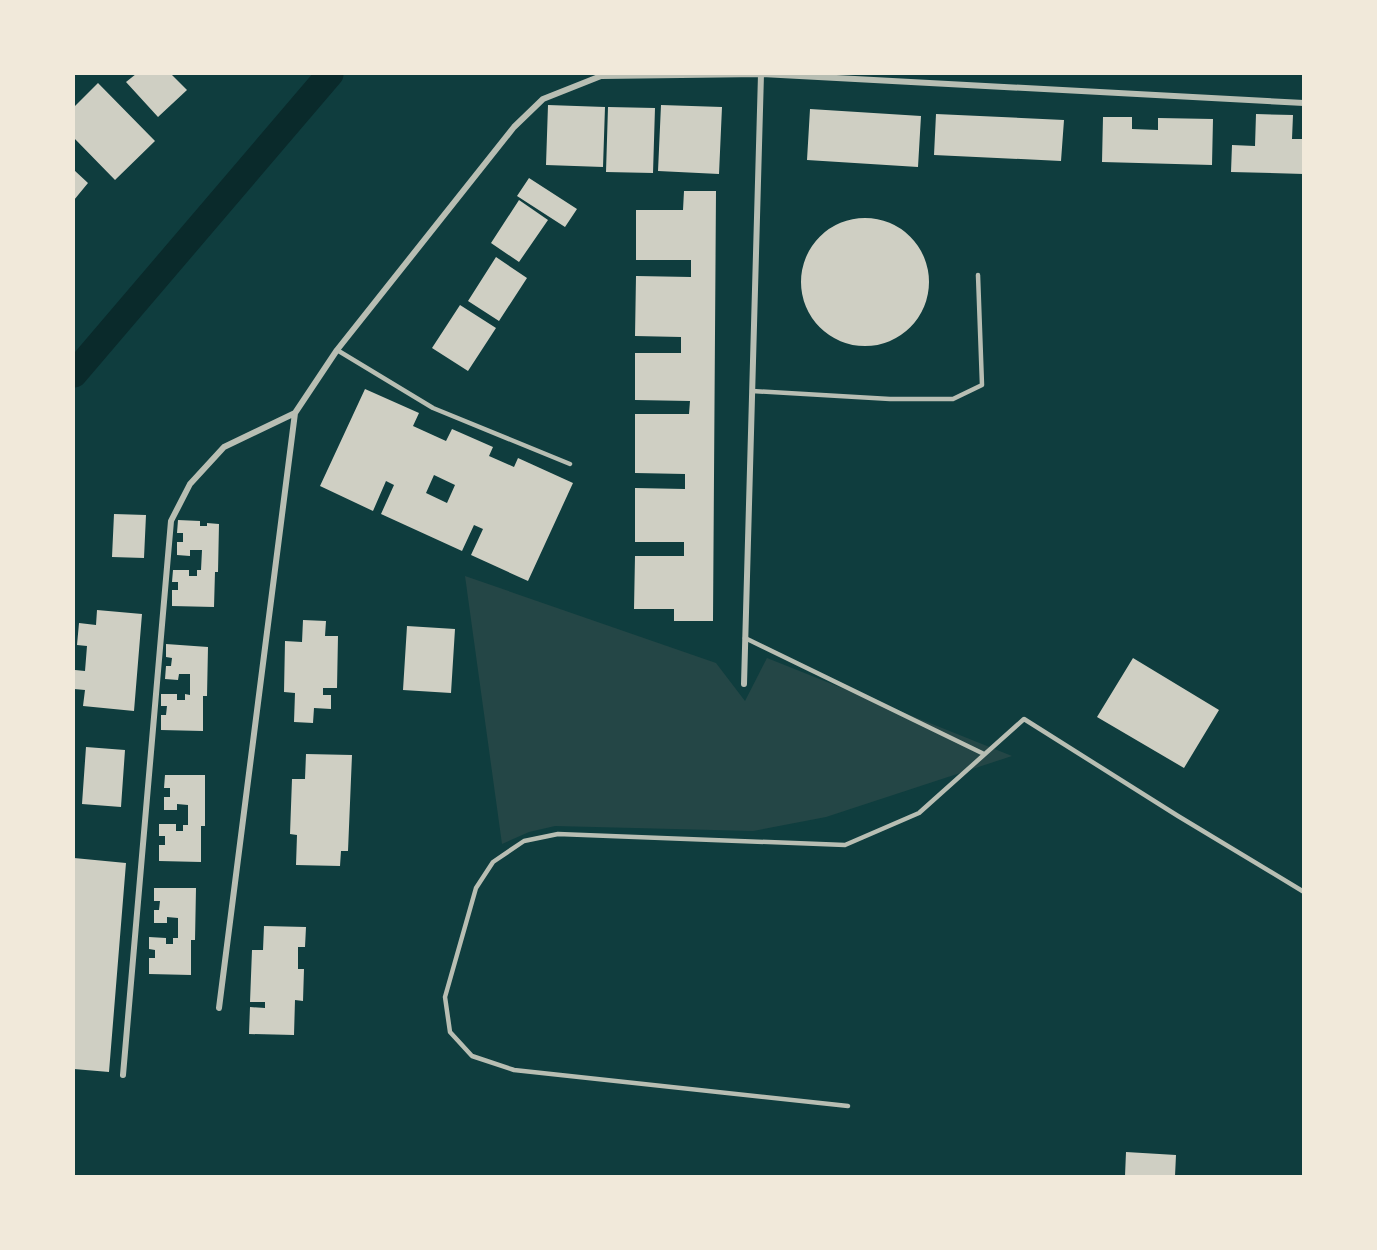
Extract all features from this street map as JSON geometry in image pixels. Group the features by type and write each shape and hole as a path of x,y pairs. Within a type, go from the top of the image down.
{"street":[{"path":"744,684 761,74"},
{"path":"219,1008 295,413 337,350 514,127 543,99 601,76 761,74 1304,103"},
{"path":"123,1075 171,521 190,484 224,447 295,413"}],"lane":[{"path":"752,391 890,399 954,399 982,385 978,275"},
{"path":"337,350 433,408 570,464"},
{"path":"746,638 984,754"},
{"path":"848,1106 514,1070 472,1056 450,1032 444,997 476,888 493,862 524,841 558,834 846,845 919,813 1024,719 1304,892"}],"shaded area":[{"path":"465,576 716,663 745,701 767,658 1012,756 826,817 753,831 555,826 529,832 502,844"}],"building":[{"path":"136,74 171,74 187,90 158,117 126,82"},
{"path":"98,83 155,141 115,180 74,138 74,107"},
{"path":"548,105 605,107 603,167 546,165"},
{"path":"661,105 722,107 719,174 658,171"},
{"path":"608,107 655,108 653,173 606,172"},
{"path":"810,109 921,116 918,167 807,160"},
{"path":"936,114 1064,120 1061,161 934,155"},
{"path":"1256,114 1293,115 1292,139 1304,139 1304,174 1231,172 1232,145 1255,146"},
{"path":"1103,117 1132,117 1132,129 1158,130 1158,118 1213,119 1212,165 1102,162"},
{"path":"74,170 88,183 74,200"},
{"path":"529,178 577,209 565,227 517,196"},
{"path":"684,191 716,191 713,621 674,621 674,609 634,609 635,556 684,556 684,542 635,542 635,488 685,489 685,474 635,473 635,414 689,414 690,401 635,400 635,353 681,353 681,337 635,336 636,276 691,277 691,260 636,260 636,210 683,210"},
{"path":"519,200 548,220 519,262 491,243"},
{"path":"865,218 889,223 910,237 924,258 929,282 924,306 910,327 889,341 865,346 841,341 820,327 806,306 801,282 806,258 820,237 841,223"},
{"path":"496,257 527,278 499,321 468,301"},
{"path":"460,305 496,328 468,371 432,348"},
{"path":"365,389 419,413 413,426 446,441 452,429 493,447 489,456 514,467 518,458 573,483 528,581 471,555 483,529 474,525 462,551 381,514 394,485 386,481 373,511 320,486","holes":["434,475 455,485 447,503 426,493"]},
{"path":"114,514 146,515 144,558 112,557"},
{"path":"178,520 200,521 200,526 207,526 207,523 219,524 218,572 215,572 214,607 172,606 172,590 178,590 178,582 172,582 173,570 189,570 189,576 197,576 197,570 201,570 202,550 190,550 190,556 177,555 177,542 183,542 183,533 177,533"},
{"path":"97,610 142,614 134,711 83,706 85,690 74,689 75,670 85,671 87,646 77,645 79,623 96,625"},
{"path":"303,620 326,621 325,636 338,636 337,688 323,688 323,695 331,695 331,709 314,708 313,723 294,722 295,693 284,692 285,641 302,642"},
{"path":"407,626 455,629 451,693 403,690"},
{"path":"166,644 208,647 207,696 203,696 203,731 161,730 161,715 166,715 167,706 161,706 161,694 177,694 177,700 185,700 185,694 190,695 190,674 179,674 178,680 165,679 166,666 171,666 172,658 166,657"},
{"path":"1133,658 1219,710 1184,768 1097,717"},
{"path":"86,747 125,750 121,807 82,804"},
{"path":"306,754 352,755 348,851 341,851 340,866 296,865 297,835 290,834 292,779 305,779"},
{"path":"165,775 205,775 205,826 201,826 201,862 159,861 159,845 165,845 165,836 159,836 159,824 176,824 176,831 183,831 183,825 188,825 188,805 177,804 177,810 164,810 164,797 170,797 170,788 164,788"},
{"path":"74,858 126,863 109,1072 74,1069"},
{"path":"154,888 196,888 195,940 191,940 191,975 149,974 149,958 155,958 155,950 149,949 149,937 166,938 166,944 173,944 173,938 178,938 178,918 167,917 167,923 154,923 154,910 159,910 160,901 154,901"},
{"path":"264,926 306,927 305,947 298,947 298,969 304,969 303,1001 295,1000 294,1035 249,1034 250,1007 265,1008 265,1002 250,1002 252,950 263,950"},
{"path":"1126,1152 1176,1155 1175,1176 1125,1176"}],"waterway":[{"path":"74,374 330,74"}]}
